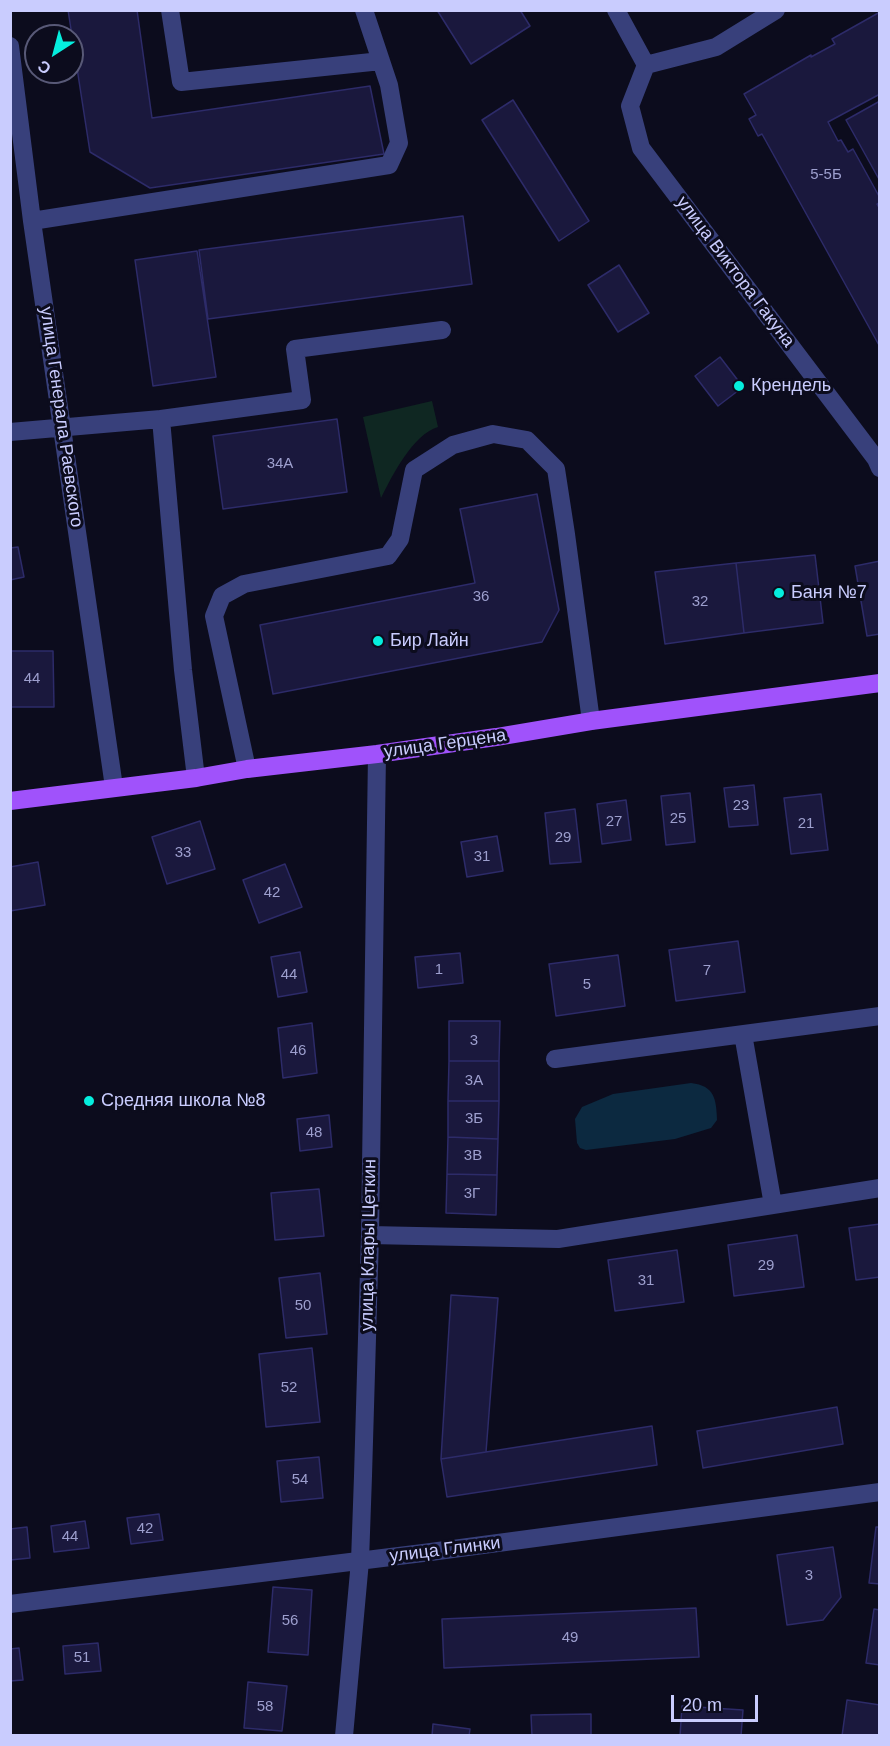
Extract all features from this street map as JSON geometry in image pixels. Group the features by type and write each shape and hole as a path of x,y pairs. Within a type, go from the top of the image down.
{"main road":[{"name":"улица Герцена","path":"10,801 377,754 591,721 879,683"}],"street":[{"path":"170,10 181,82 381,61"},
{"path":"33,221 389,165 399,143 389,85 364,10"},
{"path":"616,10 646,65 716,47 776,10"},
{"name":"улица Генерала Раевского","path":"10,46 17,161 33,221 114,787"},
{"name":"улица Виктора Гакуна","path":"646,65 630,106 641,148 876,459 879,468"},
{"path":"10,432 161,419 302,400 295,349 442,330"},
{"path":"161,419 183,670 196,778"},
{"path":"247,769 214,616 222,596 244,584 388,556 400,539 414,470 453,446 493,434 527,440 556,469 567,534 591,721"},
{"name":"улица Клары Цеткин","path":"344,1736 360,1561 370,1235 377,754"},
{"path":"555,1059 879,1016"},
{"path":"743,1034 773,1205"},
{"path":"370,1235 558,1239 879,1188"},
{"name":"улица Глинки","path":"10,1604 360,1561 879,1492"}],"green space":[{"path":"432,401 438,427 429,431 412,447 397,468 381,498 363,417"}],"water":[{"path":"691,1083 705,1087 713,1095 717,1120 711,1128 675,1139 586,1150 580,1148 577,1143 575,1119 582,1107 613,1094"}],"building":[{"path":"68,10 137,10 152,118 370,86 384,154 150,188 90,152 79,84 84,84 84,24 70,24"},
{"path":"437,10 520,10 530,26 471,64"},
{"path":"880,12 880,94 828,122 838,141 841,140 848,152 853,149 880,198 877,204 880,209 880,347 762,134 758,136 749,119 756,115 744,94 811,55 811,57 835,44 832,39"},
{"path":"513,100 589,221 559,241 482,120"},
{"path":"880,101 880,181 846,120"},
{"path":"463,216 472,284 208,319 199,250"},
{"path":"197,251 216,377 153,386 135,260"},
{"path":"619,265 649,313 618,332 588,285"},
{"path":"720,357 743,387 718,406 695,376"},
{"path":"337,419 347,492 223,509 213,436"},
{"path":"537,494 559,610 542,642 273,694 260,625 475,583 460,509"},
{"path":"18,547 24,577 10,580 10,548"},
{"name":"Баня №7","path":"815,555 823,623 744,633 736,563"},
{"path":"880,561 880,634 867,636 855,566"},
{"path":"736,563 744,633 665,644 655,572"},
{"path":"10,651 53,651 54,707 10,707"},
{"path":"754,785 758,825 729,827 724,788"},
{"path":"690,793 695,842 666,845 661,796"},
{"path":"821,794 828,850 791,854 784,798"},
{"path":"626,800 631,840 602,844 597,804"},
{"path":"575,809 581,862 550,864 545,813"},
{"path":"200,821 215,869 167,884 152,837"},
{"path":"497,836 503,871 467,877 461,842"},
{"path":"38,862 45,905 10,911 10,867"},
{"path":"285,864 302,907 259,923 243,880"},
{"path":"738,941 745,992 676,1001 669,950"},
{"path":"300,952 307,992 278,997 271,957"},
{"path":"460,953 463,983 418,988 415,957"},
{"path":"618,955 625,1006 556,1016 549,964"},
{"path":"449,1021 500,1021 499,1061 449,1061"},
{"path":"312,1023 317,1073 283,1078 278,1028"},
{"path":"449,1061 499,1061 499,1101 448,1101"},
{"path":"448,1101 499,1101 498,1139 448,1137"},
{"path":"329,1115 332,1147 300,1151 297,1119"},
{"path":"448,1137 498,1139 497,1175 447,1174"},
{"path":"447,1174 497,1175 496,1215 446,1213"},
{"path":"319,1189 324,1236 275,1240 271,1193"},
{"path":"880,1224 880,1277 856,1280 849,1228"},
{"path":"797,1235 804,1287 734,1296 728,1245"},
{"path":"677,1250 684,1302 615,1311 608,1260"},
{"path":"320,1273 327,1334 286,1338 279,1278"},
{"path":"451,1295 498,1298 486,1452 441,1459"},
{"path":"312,1348 320,1422 266,1427 259,1354"},
{"path":"837,1407 843,1444 703,1468 697,1431"},
{"path":"652,1426 657,1465 447,1497 441,1459"},
{"path":"319,1457 323,1498 281,1502 277,1461"},
{"path":"159,1514 163,1540 131,1544 127,1518"},
{"path":"85,1521 89,1548 54,1552 51,1526"},
{"path":"27,1527 30,1558 10,1560 10,1529"},
{"path":"876,1527 880,1527 880,1584 869,1583"},
{"path":"833,1547 841,1597 823,1620 787,1625 777,1555"},
{"path":"273,1587 312,1590 308,1655 268,1652"},
{"path":"696,1608 699,1657 444,1668 442,1619"},
{"path":"874,1609 880,1610 880,1665 866,1663"},
{"path":"98,1643 101,1671 65,1674 63,1646"},
{"path":"19,1648 23,1680 10,1681 10,1649"},
{"path":"248,1682 287,1686 282,1731 244,1728"},
{"path":"847,1700 880,1705 880,1736 842,1736"},
{"path":"682,1706 743,1710 741,1736 680,1736"},
{"path":"591,1714 591,1736 532,1736 531,1715"},
{"path":"433,1724 470,1729 469,1736 432,1736"}],"place":[{"name":"Крендель","path":"739,386"},
{"name":"Баня №7","path":"779,593"},
{"name":"Бир Лайн","path":"378,641"},
{"name":"Средняя школа №8","path":"89,1101"}]}
